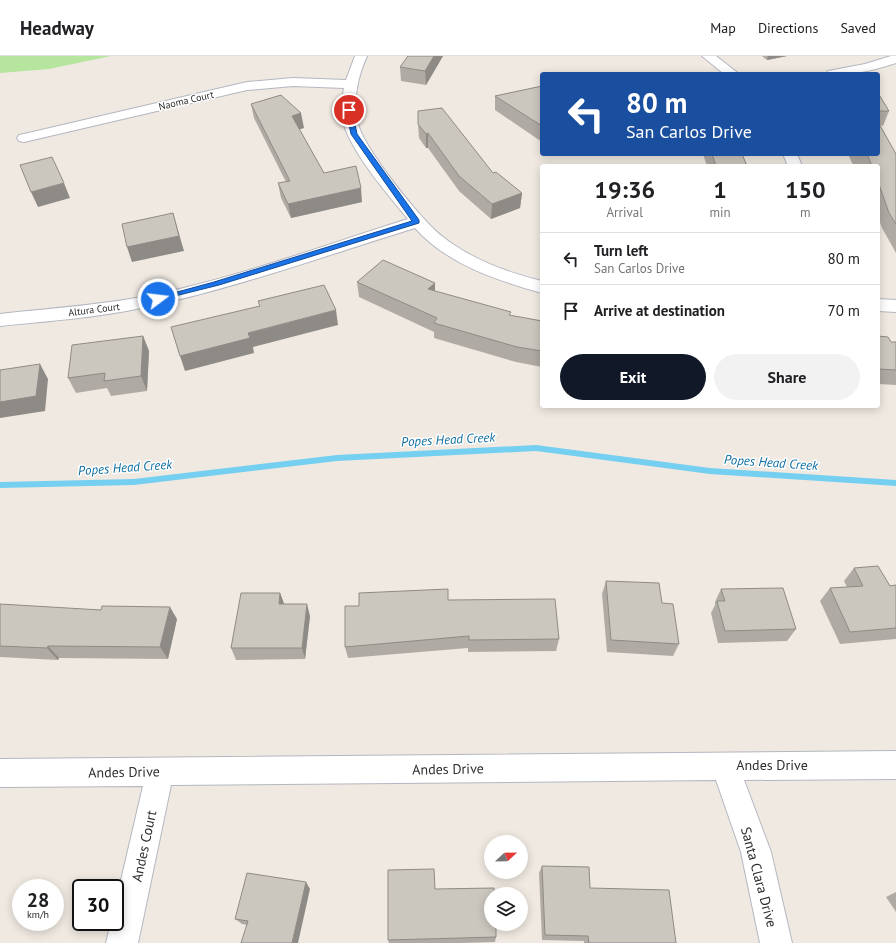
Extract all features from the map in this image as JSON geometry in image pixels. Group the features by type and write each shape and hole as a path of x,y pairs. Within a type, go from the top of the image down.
{"street":[{"path":"360,56 352,84 349,110 354,134 416,222 435,240 483,268 524,283 540,287"},
{"path":"708,56 729,72"},
{"path":"845,72 867,68 896,59"},
{"name":"Naoma Court","path":"24,138 247,86 293,82 352,84"},
{"name":"Altura Court","path":"0,320 111,308 158,299 217,284 416,222"},
{"path":"880,305 896,306"},
{"name":"Andes Drive","path":"0,773 896,765"},
{"name":"Santa Clara Drive","path":"725,766 756,852 776,943"},
{"name":"Andes Court","path":"122,943 160,772"}],"green space":[{"path":"0,56 111,56 49,69 0,73"}],"building":[{"path":"408,56 434,56 425,71 400,67"},
{"path":"540,86 540,125 495,96"},
{"path":"281,95 301,113 292,116 324,173 356,166 361,188 288,204 278,183 290,181 251,104"},
{"path":"880,96 889,111 880,111"},
{"path":"442,108 493,173 496,172 522,193 492,204 459,176 428,133 426,134 418,124 418,111"},
{"path":"880,126 896,154 896,224 889,213 880,188 880,164 871,164 868,156 880,156"},
{"path":"713,156 743,156 746,164 715,164"},
{"path":"52,157 64,183 31,192 20,165"},
{"path":"173,213 179,236 127,247 122,224"},
{"path":"383,260 435,283 428,289 511,312 509,315 540,321 540,351 517,347 434,323 437,318 357,282"},
{"path":"324,285 336,310 248,333 250,338 180,356 171,327 260,306 258,301"},
{"path":"143,336 141,376 104,381 105,373 68,378 72,345"},
{"path":"880,336 888,337 891,342 896,342 896,370 880,369"},
{"path":"40,364 36,396 0,402 0,370"},
{"path":"878,566 890,586 896,585 896,628 850,632 830,588 863,586 854,568"},
{"path":"606,581 659,583 662,603 673,604 679,644 611,640"},
{"path":"783,588 796,629 725,631 717,601 725,601 721,589"},
{"path":"448,589 448,600 555,599 559,639 469,640 469,636 345,647 345,606 359,606 359,593"},
{"path":"241,593 280,593 279,604 307,604 302,648 231,648"},
{"path":"0,604 101,610 102,606 170,607 160,647 48,646 47,648 0,646"},
{"path":"542,866 589,867 590,888 669,890 676,943 589,943 588,936 545,935"},
{"path":"434,869 435,889 484,888 484,931 496,931 496,937 388,940 388,870"},
{"path":"247,873 306,882 292,943 241,943 248,921 235,919"}],"waterway":[{"name":"Popes Head Creek","path":"0,485 134,482 337,458 536,448 710,471 896,483"}],"route":[{"path":"158,299 217,284 416,222 361,146 354,134 349,110"}]}
